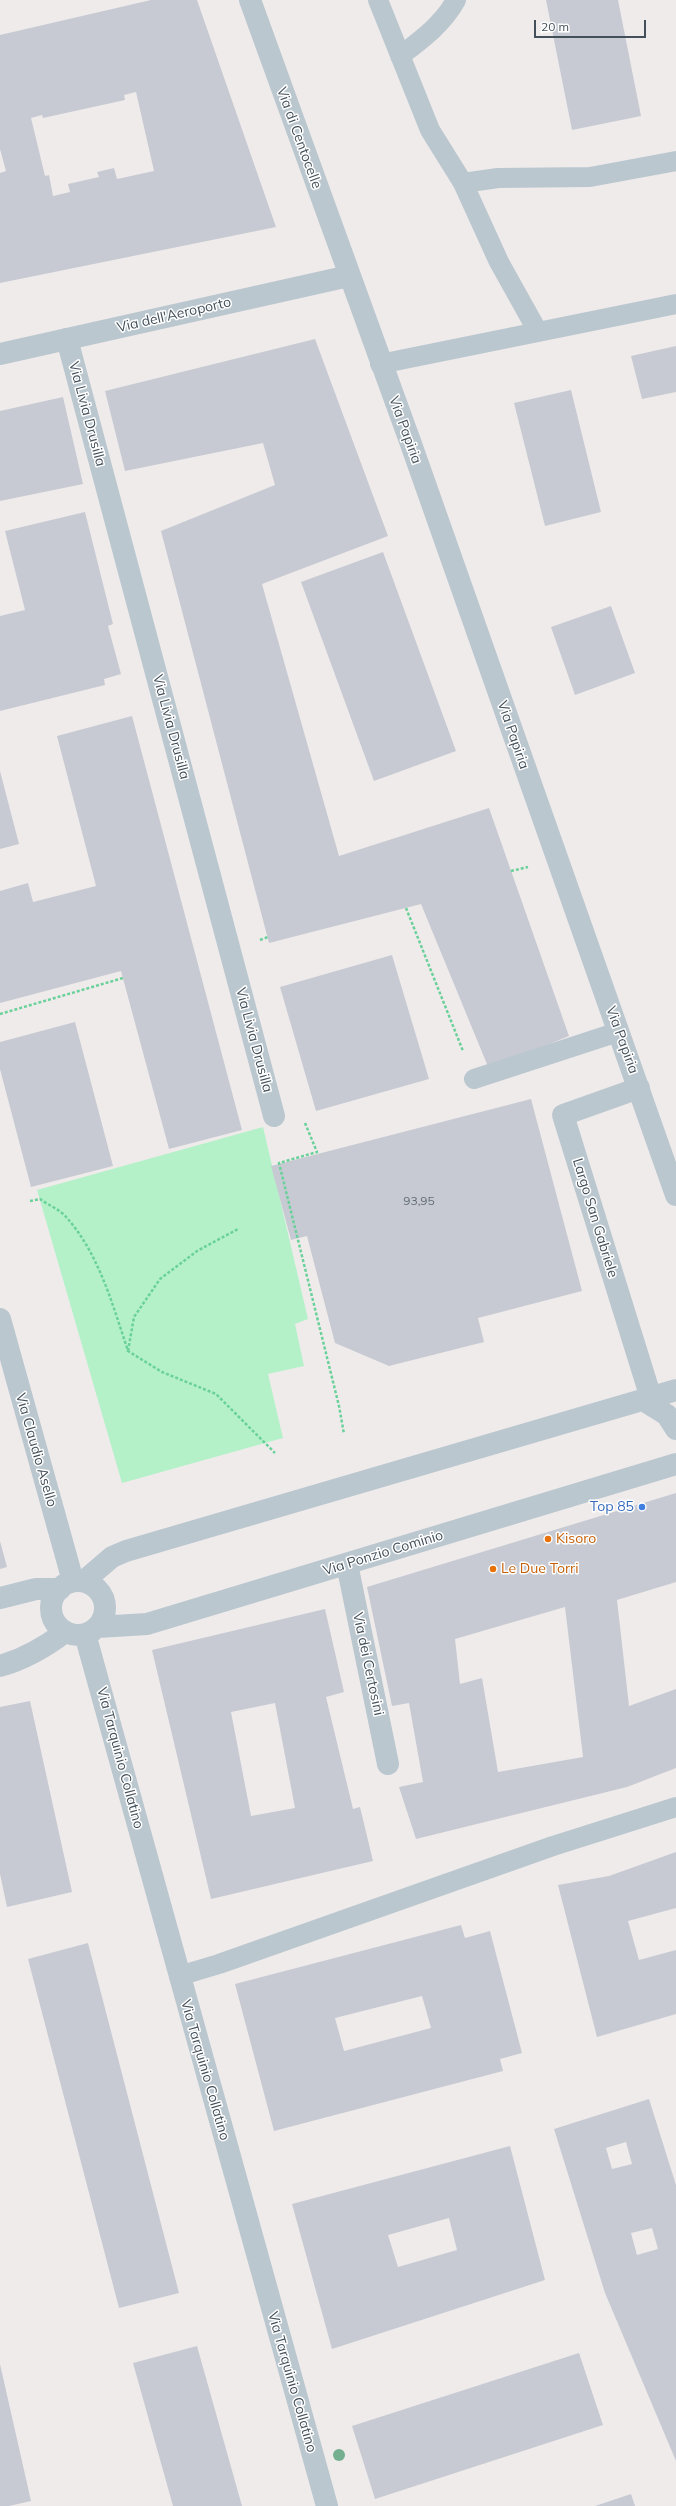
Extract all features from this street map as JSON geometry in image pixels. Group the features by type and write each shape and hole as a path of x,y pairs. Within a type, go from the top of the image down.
{"street":[{"name":"Via di Centocelle","path":"250,0 348,276"},
{"name":"Via dell'Aeroporto","path":"0,354 348,276"},
{"name":"Via Papiria","path":"348,276 676,1195"},
{"name":"Via Livia Drusilla","path":"67,339 274,1116"},
{"name":"Largo San Gabriele","path":"639,1088 563,1115 647,1399"},
{"name":"Via Claudio Asello","path":"0,1319 72,1583"},
{"path":"83,1631 54,1618 51,1607 53,1598 72,1583 112,1557 126,1551 676,1390"},
{"path":"647,1399 667,1415 676,1429"},
{"name":"Via Ponzio Cominio","path":"83,1631 147,1624 347,1564 672,1463"},
{"name":"Via dei Certosini","path":"347,1564 388,1764"},
{"path":"0,1598 36,1589 72,1583 93,1585 104,1601 105,1614 83,1631 21,1660 0,1666"},
{"name":"Via Tarquinio Collatino","path":"83,1631 327,2506"}],"lane":[{"path":"378,0 430,130 463,183 499,262 538,332"},
{"path":"400,56 426,37 456,0"},
{"path":"463,183 498,178 590,177 676,161"},
{"path":"380,364 676,304"},
{"path":"474,1079 618,1032"},
{"path":"178,1976 219,1964 554,1846 676,1807"}],"path":[{"path":"406,908 474,1079"},
{"path":"0,1014 123,978"},
{"path":"274,1116 298,1109 317,1152 279,1163 336,1391 344,1434"},
{"path":"30,1202 40,1199 66,1217 87,1244 111,1302 128,1351 162,1372 216,1394 275,1453"},
{"path":"128,1351 134,1317 160,1279 197,1251 238,1228"}],"green space":[{"path":"263,1127 308,1319 295,1324 304,1366 268,1374 283,1438 122,1483 37,1190"}],"building":[{"path":"151,0 197,0 276,227 0,283 0,173 6,171 0,149 0,35","holes":["136,92 154,171 117,179 114,168 97,172 99,177 68,184 70,192 53,196 49,175 45,176 31,118 42,115 43,118 125,100 124,95"]},
{"path":"546,0 618,0 641,116 572,130"},
{"path":"315,339 388,536 262,584 339,856 489,808 569,1036 489,1069 421,904 269,943 161,531 275,485 263,443 125,471 105,391"},
{"path":"676,346 676,392 642,399 631,356"},
{"path":"571,390 601,512 545,526 514,403"},
{"path":"63,397 83,484 0,501 0,411"},
{"path":"85,512 113,624 108,626 121,674 104,679 105,685 0,711 0,616 25,610 5,531"},
{"path":"383,552 456,751 374,781 301,582"},
{"path":"611,606 635,673 575,695 551,627"},
{"path":"132,716 242,1130 169,1149 121,971 0,1003 0,891 28,883 33,902 96,886 57,736"},
{"path":"0,771 19,844 0,849"},
{"path":"392,955 429,1079 316,1111 280,987"},
{"path":"75,1022 113,1166 31,1187 0,1069 0,1042"},
{"path":"531,1099 582,1291 478,1318 484,1342 389,1366 335,1343 307,1236 291,1240 271,1166"},
{"path":"676,1493 676,1582 617,1600 629,1706 676,1689 676,1768 627,1787 416,1839 399,1787 423,1782 409,1703 392,1706 367,1587","holes":["565,1607 583,1757 498,1772 482,1678 460,1684 455,1639"]},
{"path":"0,1541 7,1567 0,1569"},
{"path":"325,1609 344,1692 326,1697 353,1809 360,1807 373,1861 211,1899 152,1650","holes":["275,1703 295,1808 251,1816 231,1712"]},
{"path":"30,1701 72,1892 7,1907 0,1874 0,1707"},
{"path":"676,1852 676,1908 628,1921 639,1960 676,1950 676,2014 597,2037 558,1885 609,1876"},
{"path":"461,1925 465,1938 490,1931 522,2053 500,2059 503,2071 274,2131 235,1984","holes":["422,1996 431,2028 344,2051 335,2018"]},
{"path":"88,1943 179,2293 119,2308 28,1959"},
{"path":"649,2099 676,2185 676,2461 605,2293 554,2129","holes":["626,2142 632,2164 612,2169 606,2148","652,2228 658,2249 637,2255 631,2233"]},
{"path":"510,2146 545,2280 332,2349 292,2204","holes":["449,2218 457,2250 398,2267 388,2235"]},
{"path":"197,2346 242,2506 173,2506 133,2363"},
{"path":"579,2353 603,2425 375,2499 352,2426"},
{"path":"0,2364 31,2501 9,2506 0,2506"},
{"path":"631,2494 635,2506 595,2506"}],"place":[{"name":"Top 85","path":"642,1507"},
{"name":"Kisoro","path":"548,1539"},
{"name":"Le Due Torri","path":"493,1569"}]}
